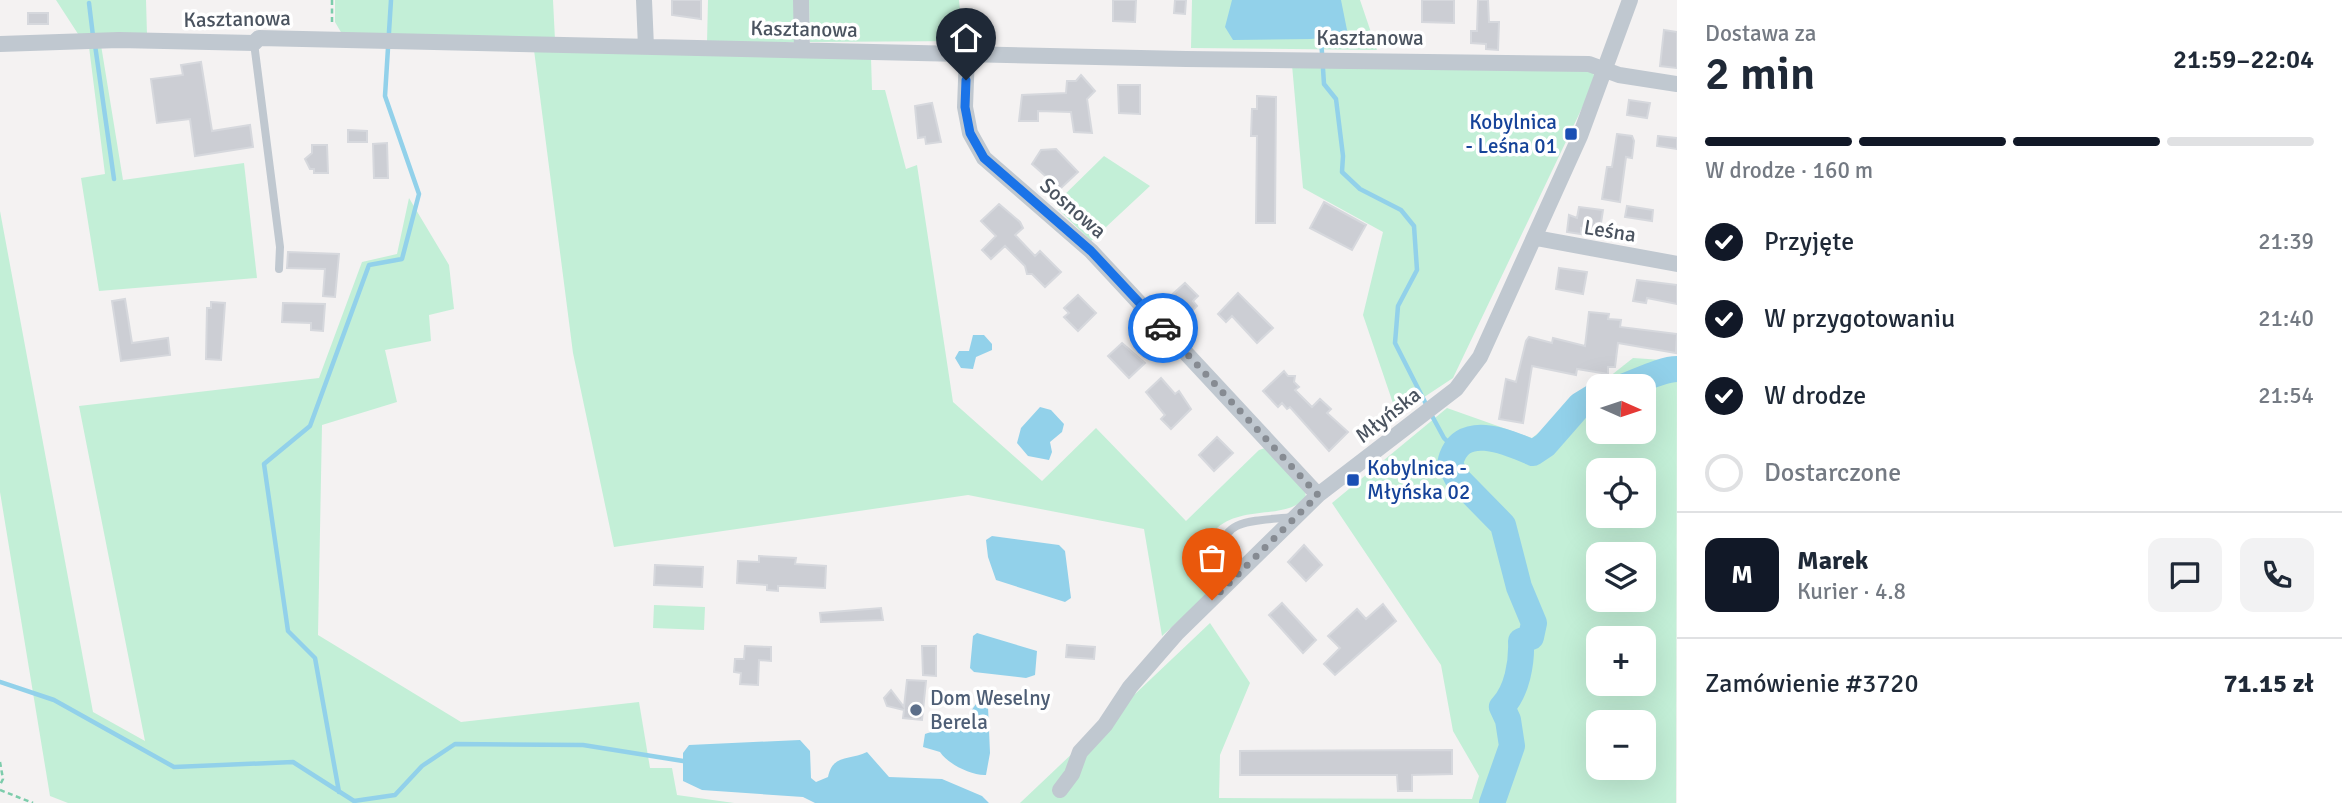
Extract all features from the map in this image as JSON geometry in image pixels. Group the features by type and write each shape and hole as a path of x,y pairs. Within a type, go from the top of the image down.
{"street":[{"path":"644,0 646,47"},
{"path":"801,0 802,50"},
{"name":"Młyńska","path":"1060,790 1072,774 1080,752 1105,725 1130,687 1177,633 1318,495 1456,389 1492,336 1536,238 1607,71 1630,0"},
{"name":"Kasztanowa","path":"0,44 119,40 254,43 259,38 967,54 1455,60 1589,64 1607,71 1677,84"},
{"name":"Sosnowa","path":"967,54 965,107 970,133 984,158 1091,251 1318,495"},
{"name":"Leśna","path":"1536,238 1677,264"}],"lane":[{"path":"254,43 280,247 279,269"},
{"path":"1246,567 1236,565 1226,557 1222,544 1226,531 1234,525 1296,516"}],"path":[{"path":"331,0 332,24 337,40"},
{"path":"0,762 3,779 0,785"},
{"path":"0,790 33,803"}],"green space":[{"path":"56,0 146,0 147,35 80,37"},
{"path":"335,0 553,0 555,40 342,34 335,22"},
{"path":"708,0 795,0 796,42 707,43"},
{"path":"809,0 959,0 963,41 810,42"},
{"path":"1192,0 1360,0 1377,50 1191,48"},
{"path":"101,45 123,180 244,163 257,278 99,291 81,178 105,174 89,47"},
{"path":"534,50 871,58 872,90 885,90 906,169 917,165 953,402 1042,481 1096,428 1186,521 1259,450 1265,448 1305,490 1306,498 1287,509 1239,517 1217,528 1217,552 1233,571 1162,636 1144,529 968,495 614,547 573,353"},
{"path":"1292,65 1592,71 1594,75 1593,85 1453,378 1397,415 1363,315 1383,232 1303,188"},
{"path":"1104,156 1150,186 1091,241 1054,205"},
{"path":"409,198 449,265 454,309 429,315 431,341 385,350 397,402 322,425 318,635 461,722 639,702 650,768 672,768 677,795 734,803 68,803 50,796 0,492 0,211 93,712 145,741 79,406 319,378 362,262 397,254"},
{"path":"1633,358 1677,361 1676,803 1020,803 1210,623 1250,683 1220,755 1219,798 1472,799 1479,776 1453,731 1441,665 1332,503 1447,408 1532,438 1586,395 1586,444 1656,444 1656,374 1613,374"},
{"path":"654,605 705,607 704,630 653,628"}],"water":[{"path":"1232,0 1341,0 1348,35 1311,39 1233,40 1225,27"},
{"path":"973,335 984,335 992,344 992,350 976,357 973,369 961,368 955,358 959,351 969,351"},
{"path":"1040,407 1051,410 1064,424 1062,432 1050,442 1052,452 1049,460 1028,456 1017,443 1021,428"},
{"path":"992,536 1059,545 1065,551 1071,598 1065,602 996,580 988,557 986,540"},
{"path":"977,633 1037,651 1035,675 1026,678 974,672 970,668 973,636"},
{"path":"978,701 984,701 988,707 990,753 986,775 974,774 949,761 940,752 923,747 925,734 961,729 972,723 971,711"},
{"path":"800,740 810,751 811,778 816,782 828,777 830,769 838,761 867,752 889,777 942,779 982,796 989,803 815,803 803,797 702,790 683,781 683,753 689,745"}],"building":[{"path":"672,0 701,0 701,19 672,15"},
{"path":"1113,0 1136,0 1135,22 1113,21"},
{"path":"1175,0 1186,0 1185,14 1174,13"},
{"path":"1422,0 1454,0 1454,23 1422,22"},
{"path":"1478,0 1488,0 1489,22 1499,22 1498,50 1486,49 1486,44 1471,43 1471,31 1477,31"},
{"path":"28,13 48,13 48,24 28,24"},
{"path":"1664,30 1677,32 1677,68 1660,66"},
{"path":"201,62 212,131 250,125 253,147 195,156 190,119 157,123 151,79 183,75 181,65"},
{"path":"1081,75 1095,91 1087,99 1092,133 1074,132 1071,112 1038,111 1038,121 1019,121 1022,95 1066,93 1067,81 1076,81"},
{"path":"1118,85 1140,85 1140,114 1119,113"},
{"path":"1257,96 1276,97 1275,223 1256,223 1257,136 1251,136 1252,109 1257,109"},
{"path":"1629,100 1650,103 1647,118 1627,115"},
{"path":"932,103 941,142 926,144 925,137 918,138 915,106"},
{"path":"348,130 367,131 367,142 348,142"},
{"path":"1617,134 1632,136 1634,141 1632,158 1626,157 1620,202 1602,199 1607,167 1612,167"},
{"path":"1658,136 1677,138 1677,149 1657,146"},
{"path":"387,143 388,178 374,178 373,144"},
{"path":"312,145 327,145 328,173 314,173 314,169 310,169 305,159 312,153"},
{"path":"1056,149 1078,172 1060,189 1032,164 1041,150"},
{"path":"1324,202 1366,225 1352,250 1310,228"},
{"path":"999,204 1020,222 1023,228 1015,235 1035,256 1040,251 1061,272 1045,287 1032,274 1027,274 1025,266 1005,246 991,259 982,250 996,236 981,221"},
{"path":"1627,206 1653,210 1652,221 1625,217"},
{"path":"1579,207 1603,210 1601,223 1596,223 1595,230 1581,228 1581,234 1567,232 1569,215 1577,218"},
{"path":"288,252 339,254 335,297 323,296 325,269 287,268"},
{"path":"1559,268 1587,272 1583,294 1556,289"},
{"path":"1637,280 1677,285 1677,304 1647,298 1646,303 1633,301"},
{"path":"1185,283 1198,296 1193,301 1197,306 1184,319 1166,300"},
{"path":"1238,293 1273,328 1257,343 1232,316 1226,322 1218,314"},
{"path":"1078,295 1096,313 1078,331 1064,317 1069,313 1064,308"},
{"path":"125,299 132,343 168,338 170,355 121,361 112,301"},
{"path":"211,302 225,303 221,360 206,359 207,308 211,308"},
{"path":"283,303 325,304 323,331 311,330 311,323 282,322"},
{"path":"1589,312 1609,314 1608,319 1621,320 1620,327 1677,334 1676,353 1618,343 1615,367 1608,367 1608,374 1577,369 1576,375 1532,366 1523,423 1499,419 1506,379 1516,382 1529,337 1552,343 1553,338 1585,346"},
{"path":"1122,343 1145,363 1129,378 1108,356"},
{"path":"1284,371 1288,376 1295,376 1294,382 1299,387 1295,390 1312,407 1320,399 1331,409 1327,413 1348,432 1329,451 1290,407 1287,409 1282,403 1278,407 1263,391"},
{"path":"1161,378 1175,394 1179,391 1191,409 1171,429 1161,419 1165,415 1146,392"},
{"path":"1217,437 1233,453 1214,471 1199,455"},
{"path":"1304,545 1322,565 1306,581 1288,562"},
{"path":"759,556 796,558 795,564 826,566 825,588 778,586 778,591 767,590 767,585 737,583 738,561 759,562"},
{"path":"655,565 703,567 702,587 654,585"},
{"path":"1282,603 1316,640 1303,653 1269,615"},
{"path":"1383,604 1396,621 1335,675 1324,664 1340,648 1328,636 1357,609 1366,619"},
{"path":"881,608 883,620 821,622 820,613"},
{"path":"1067,645 1095,647 1094,659 1066,657"},
{"path":"745,646 771,647 771,661 759,660 758,685 740,684 741,673 734,672 735,659 744,659"},
{"path":"922,646 936,646 936,676 923,675"},
{"path":"907,680 926,681 922,720 903,718 904,710 887,706 884,698 891,690 904,707"},
{"path":"1452,750 1452,774 1412,775 1412,791 1398,791 1397,775 1240,775 1240,751"}],"waterway":[{"path":"339,792 315,658 288,631 264,464 310,426 369,265 402,259 419,194 385,96 391,0"},
{"path":"89,3 93,36"},
{"path":"1321,38 1324,84 1336,99 1343,156 1342,172 1360,189 1401,210 1414,226 1417,270 1398,306 1395,343 1427,406"},
{"path":"95,45 114,179"},
{"path":"1654,374 1677,369"},
{"path":"1492,803 1512,746 1508,720 1502,707 1518,676 1521,641 1531,637 1534,623 1519,587 1503,525 1457,478 1450,464 1455,450 1463,442 1474,438 1498,440 1533,453 1545,445 1586,401"},
{"path":"1431,414 1444,438 1457,451"},
{"path":"0,682 54,700 174,767 293,762 354,801 395,795 422,766 455,744 583,745 683,761"}],"way so far":[{"path":"1163,328 1318,495 1212,600"}],"place":[{"name":"Kobylnica - Leśna 01","path":"1571,134"},
{"name":"Kobylnica - Młyńska 02","path":"1353,480"},
{"name":"Dom Weselny Berela","path":"916,710"}],"route":[{"path":"966,80 965,107 970,133 984,158 1091,251 1163,328"}]}
